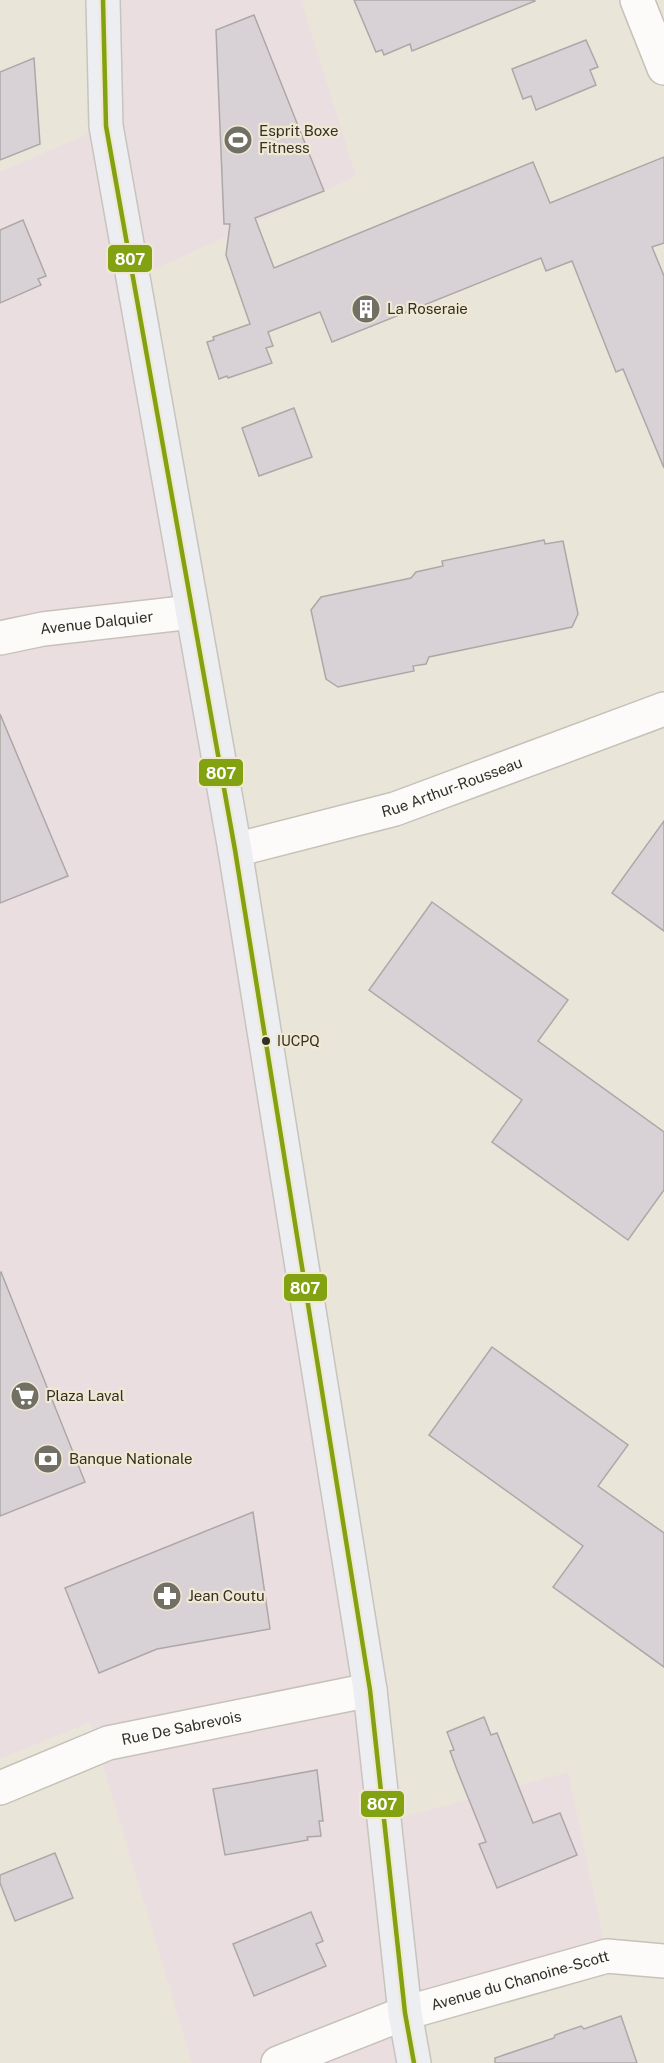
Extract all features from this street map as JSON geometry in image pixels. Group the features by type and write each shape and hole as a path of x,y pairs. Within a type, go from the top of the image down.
{"main road":[{"path":"103,0 106,126 235,850 370,1690 405,2013 414,2063"}],"street":[{"path":"637,0 664,68"},
{"name":"Avenue Dalquier","path":"0,638 43,629 192,612"},
{"name":"Rue Arthur-Rousseau","path":"235,850 395,809 664,708"},
{"name":"Rue De Sabrevois","path":"0,1788 108,1743 370,1690"},
{"name":"Avenue du Chanoine-Scott","path":"279,2063 405,2013 607,1956 664,1961"}],"shaded area":[{"path":"103,0 301,0 356,176 134,279 385,1822 568,1772 607,1956 406,2012 414,2063 192,2063 90,1722 0,1759 0,172 106,126"}],"building":[{"path":"354,0 535,1 412,51 410,44 384,55 382,50 376,52"},
{"name":"La Roseraie","path":"254,15 324,191 255,218 274,268 533,162 550,203 664,157 664,243 652,247 664,276 664,468 623,369 616,372 572,261 546,271 541,258 332,342 320,312 268,332 273,346 266,348 272,363 219,379 207,342 214,340 213,337 250,324 226,255 230,224 224,224 216,30"},
{"path":"586,40 598,67 590,70 596,85 536,110 531,96 523,99 512,69"},
{"path":"34,58 40,144 0,160 0,72"},
{"path":"23,220 46,276 38,279 41,285 0,303 0,230"},
{"path":"294,408 312,457 259,476 242,428"},
{"path":"544,540 545,544 563,541 578,614 572,627 429,657 426,664 413,666 414,671 338,687 326,679 311,610 321,597 411,578 416,572 443,566 442,561"},
{"path":"0,714 68,876 0,903"},
{"path":"664,821 664,931 612,893"},
{"path":"432,902 568,1000 538,1041 664,1132 664,1190 628,1240 492,1142 522,1100 369,990"},
{"name":"Plaza Laval","path":"0,1273 85,1482 0,1516"},
{"path":"492,1347 628,1445 598,1486 664,1533 664,1667 553,1587 583,1546 429,1435"},
{"name":"Jean Coutu","path":"253,1512 270,1629 157,1649 99,1673 65,1588"},
{"path":"484,1717 491,1735 497,1733 533,1823 560,1813 577,1855 497,1888 479,1844 486,1842 450,1751 454,1750 447,1732"},
{"path":"317,1770 323,1821 319,1821 321,1836 225,1855 213,1789"},
{"path":"55,1853 73,1898 15,1921 0,1883 0,1875"},
{"path":"311,1912 323,1941 316,1944 326,1966 254,1996 233,1944"},
{"path":"621,2016 637,2063 495,2063 495,2058 554,2038 555,2035 581,2026 584,2029"}],"transit line":[{"name":"807","path":"103,0 106,126 235,850 370,1690 405,2013 414,2063"}],"place":[{"name":"Esprit Boxe Fitness","path":"238,140"},
{"name":"La Roseraie","path":"366,309"},
{"name":"IUCPQ","path":"266,1041"},
{"name":"Plaza Laval","path":"25,1396"},
{"name":"Banque Nationale","path":"48,1459"},
{"name":"Jean Coutu","path":"167,1596"}]}
